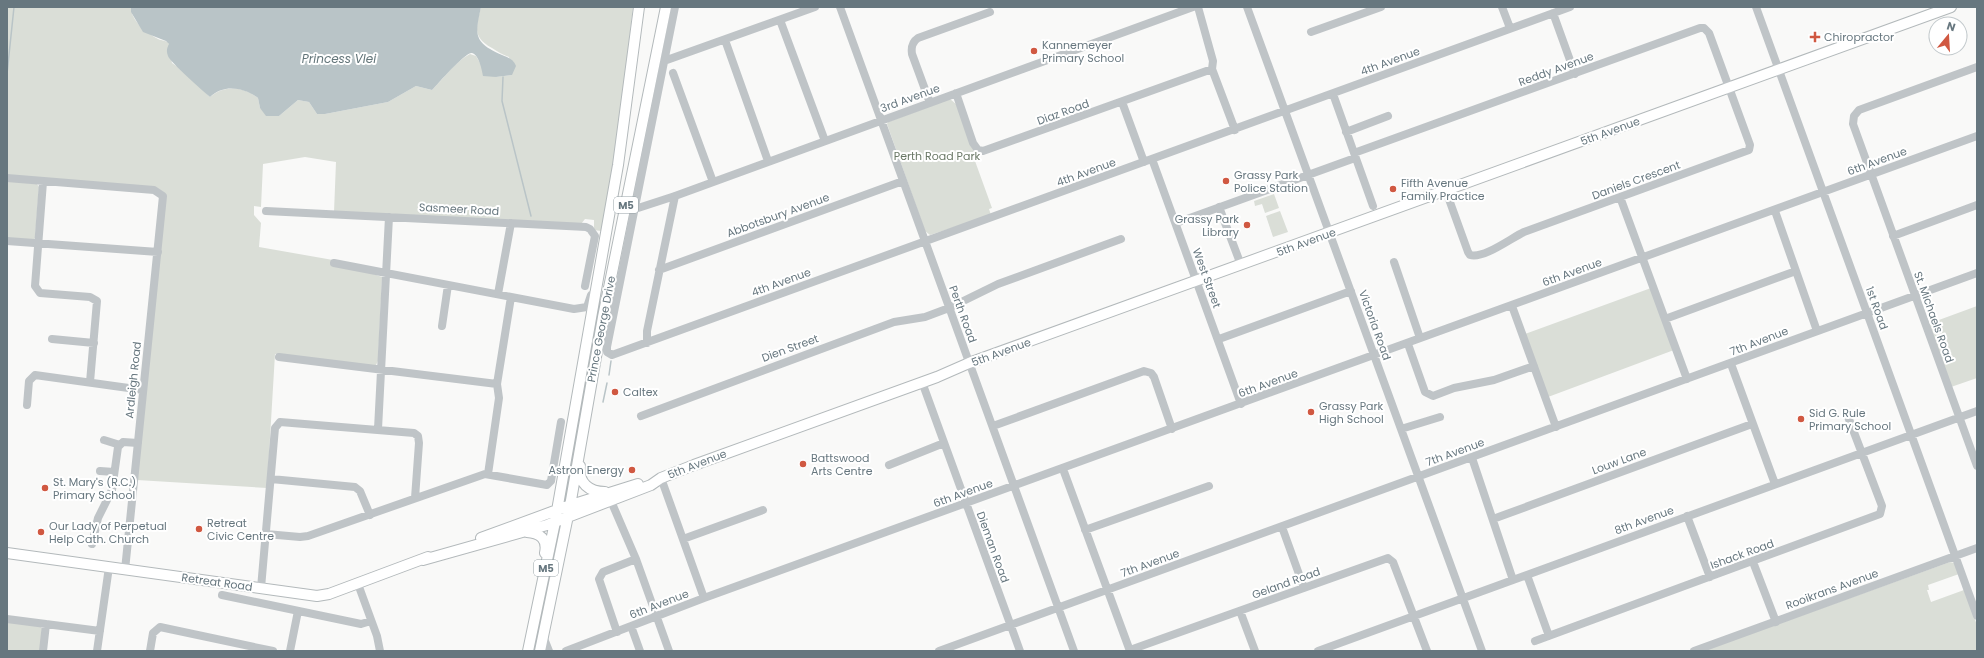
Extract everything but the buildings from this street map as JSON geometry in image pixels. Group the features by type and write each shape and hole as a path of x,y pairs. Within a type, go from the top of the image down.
{"main road":[{"name":"Prince George Drive","path":"528,651 558,510 621,150 638,7"},
{"name":"Prince George Drive","path":"540,651 570,506 606,303 666,7"},
{"name":"5th Avenue","path":"555,522 610,497 922,382 969,363 1197,282 1951,7"},
{"path":"581,438 582,451 580,474 582,480 588,488 610,497"},
{"name":"5th Avenue","path":"558,510 610,497"},
{"name":"Retreat Road","path":"7,553 317,596 329,594 358,584 558,510"},
{"name":"Retreat Road","path":"423,560 525,532 555,522"},
{"path":"525,532 540,535 546,546 536,614"}],"street":[{"path":"635,208 675,7"},
{"path":"664,61 816,7"},
{"name":"Perth Road","path":"840,7 1074,651"},
{"name":"3rd Avenue","path":"635,208 675,196 1193,7"},
{"path":"1198,7 1213,58 1212,69 1235,130"},
{"name":"Victoria Road","path":"1247,7 1482,651"},
{"path":"1311,32 1381,7"},
{"path":"1502,7 1510,28"},
{"name":"4th Avenue","path":"635,208 607,347 609,354 616,355 647,342 1235,130 1570,7"},
{"name":"1st Road","path":"1756,7 1977,616"},
{"path":"930,102 912,54 911,47 914,42 918,38 990,12"},
{"path":"1553,13 1575,74"},
{"path":"780,20 825,141"},
{"name":"Reddy Avenue","path":"1176,223 1309,176 1355,155 1696,29 1704,28 1709,33 1730,88"},
{"path":"725,40 768,161"},
{"name":"St. Michaels Road","path":"1977,67 1856,113 1853,124 1977,466"},
{"name":"Diaz Road","path":"956,93 973,143 978,150 983,151 1212,69"},
{"path":"673,73 713,182"},
{"name":"Daniels Crescent","path":"1446,191 1470,255 1476,255 1501,245 1524,232 1749,150 1750,145 1730,88"},
{"path":"1333,94 1373,206"},
{"path":"1122,102 1144,162"},
{"path":"1346,132 1388,116"},
{"name":"6th Avenue","path":"566,651 582,648 631,626 704,598 1408,344 1420,338 1775,211 1977,136"},
{"name":"West Street","path":"1152,159 1219,339 1241,404"},
{"path":"7,178 43,182 35,284 36,290 42,293 94,298 98,305 90,382"},
{"name":"Abbotsbury Avenue","path":"659,270 903,181"},
{"name":"Ardleigh Road","path":"43,182 154,190 160,193 163,199 125,570"},
{"path":"647,342 647,331 675,196"},
{"path":"1620,197 1666,318 1687,379"},
{"path":"1893,236 1977,205"},
{"path":"1219,208 1241,265"},
{"name":"Sasmeer Road","path":"266,211 586,227 590,229 595,239 585,286"},
{"path":"1775,211 1817,331"},
{"path":"378,429 389,217"},
{"path":"498,294 511,223"},
{"name":"Dien Street","path":"641,416 894,322 925,317 949,308 998,284 1121,239"},
{"path":"7,241 158,252"},
{"path":"1394,262 1420,338"},
{"path":"334,263 574,309 584,308 588,305 600,264"},
{"path":"1666,318 1796,271"},
{"name":"7th Avenue","path":"939,651 1731,364 1977,273"},
{"path":"442,326 448,284"},
{"path":"1219,339 1351,291"},
{"path":"488,474 499,398 497,384 511,297"},
{"path":"1512,306 1556,427"},
{"path":"574,309 584,315 586,320 585,352"},
{"path":"52,339 94,342"},
{"path":"1408,344 1425,392 1430,395 1436,395 1460,386 1494,380 1534,366"},
{"path":"278,357 497,384"},
{"path":"1731,364 1775,484"},
{"path":"993,426 1144,371 1151,373 1154,377 1172,429"},
{"path":"26,406 29,381 33,376 90,382 143,390"},
{"name":"Dieman Road","path":"922,382 1020,651"},
{"name":"8th Avenue","path":"1318,651 1862,452 1977,412"},
{"path":"1847,414 1862,452"},
{"path":"1401,429 1440,417"},
{"path":"260,588 270,479 277,424 285,421 414,433 418,436 420,443 415,498"},
{"path":"266,534 305,537 488,474 543,485 550,484 561,422"},
{"name":"Louw Lane","path":"1493,519 1752,424"},
{"path":"104,440 120,444 125,442 138,443"},
{"path":"889,465 944,443"},
{"path":"92,544 98,518 112,490 120,444"},
{"name":"Ishack Road","path":"1535,641 1880,514 1882,506 1862,452"},
{"path":"1472,458 1514,580"},
{"path":"1063,469 1130,651"},
{"path":"100,471 114,472"},
{"path":"661,478 704,598"},
{"path":"270,479 355,487 360,491 370,515"},
{"path":"1085,530 1209,486"},
{"path":"610,497 636,560 669,651"},
{"path":"683,539 763,510"},
{"path":"1687,516 1710,577"},
{"path":"1282,527 1304,588"},
{"name":"Rooikrans Avenue","path":"1694,651 1977,548"},
{"name":"Geland Road","path":"1130,651 1388,558 1394,562 1414,616"},
{"path":"617,632 599,579 603,572 636,560"},
{"path":"1753,562 1776,622"},
{"path":"97,651 109,567"},
{"path":"1528,575 1549,636"},
{"path":"358,584 379,642 380,651"},
{"path":"222,595 361,624 371,621"},
{"path":"290,651 298,611"},
{"path":"1240,611 1254,651"},
{"path":"1414,616 1427,651"},
{"path":"7,619 100,631"},
{"path":"43,651 46,624"},
{"path":"631,626 640,651"},
{"path":"150,651 153,634 160,627 273,651"},
{"path":"543,636 549,651"}],"green space":[{"path":"7,7 131,7 134,17 140,26 158,39 166,41 169,44 172,63 182,70 210,97 221,90 234,88 240,89 258,98 260,108 279,116 298,100 309,102 317,114 325,114 388,102 416,86 432,90 455,66 470,54 476,56 480,63 496,77 512,75 509,57 486,44 478,35 477,26 481,7 633,7 613,175 601,231 594,230 594,220 585,219 581,224 334,212 336,162 305,157 263,164 261,207 254,206 254,215 261,223 259,247 333,260 382,277 378,361 376,365 371,366 275,354 267,488 137,480 163,192 157,188 7,176"},
{"name":"Perth Road Park","path":"950,99 956,104 978,153 975,161 992,208 989,209 991,215 930,235 925,231 887,124 888,122"},
{"path":"7,181 37,184 39,187 35,238 33,240 7,238"},
{"path":"1274,194 1279,208 1265,213 1262,204 1255,206 1254,201"},
{"path":"1280,211 1288,232 1273,237 1266,216"},
{"path":"1651,288 1674,350 1548,397 1525,334"},
{"path":"1977,306 1977,378 1951,387 1928,324"},
{"path":"1950,562 1954,563 1959,574 1928,585 1929,590 1927,590 1931,602 1964,590 1977,625 1977,651 1703,651"},
{"path":"7,621 38,625 42,628 40,651 7,651"}],"water":[{"name":"Princess Vlei","path":"131,7 481,7 477,31 478,37 486,46 510,59 516,66 512,75 496,77 483,76 477,57 472,53 458,63 432,90 416,86 388,102 325,114 317,114 309,102 298,100 279,116 266,116 260,108 258,98 246,91 234,88 221,90 210,97 170,59 167,51 169,44 166,41 143,32 131,12"}],"waterway":[{"path":"7,74 14,7"},
{"path":"503,77 502,101 531,216"},
{"path":"609,375 611,361"},
{"path":"603,402 607,383"}],"place":[{"name":"Chiropractor","path":"1815,37"},
{"name":"Kannemeyer Primary School","path":"1034,51"},
{"name":"Grassy Park Police Station","path":"1226,181"},
{"name":"Fifth Avenue Family Practice","path":"1393,189"},
{"name":"Grassy Park Library","path":"1247,225"},
{"name":"Caltex","path":"615,392"},
{"name":"Grassy Park High School","path":"1311,412"},
{"name":"Sid G. Rule Primary School","path":"1801,419"},
{"name":"Battswood Arts Centre","path":"803,464"},
{"name":"Astron Energy","path":"632,470"},
{"name":"St. Mary's (R.C.) Primary School","path":"45,488"},
{"name":"Retreat Civic Centre","path":"199,529"},
{"name":"Our Lady of Perpetual Help Cath. Church","path":"41,532"}]}
